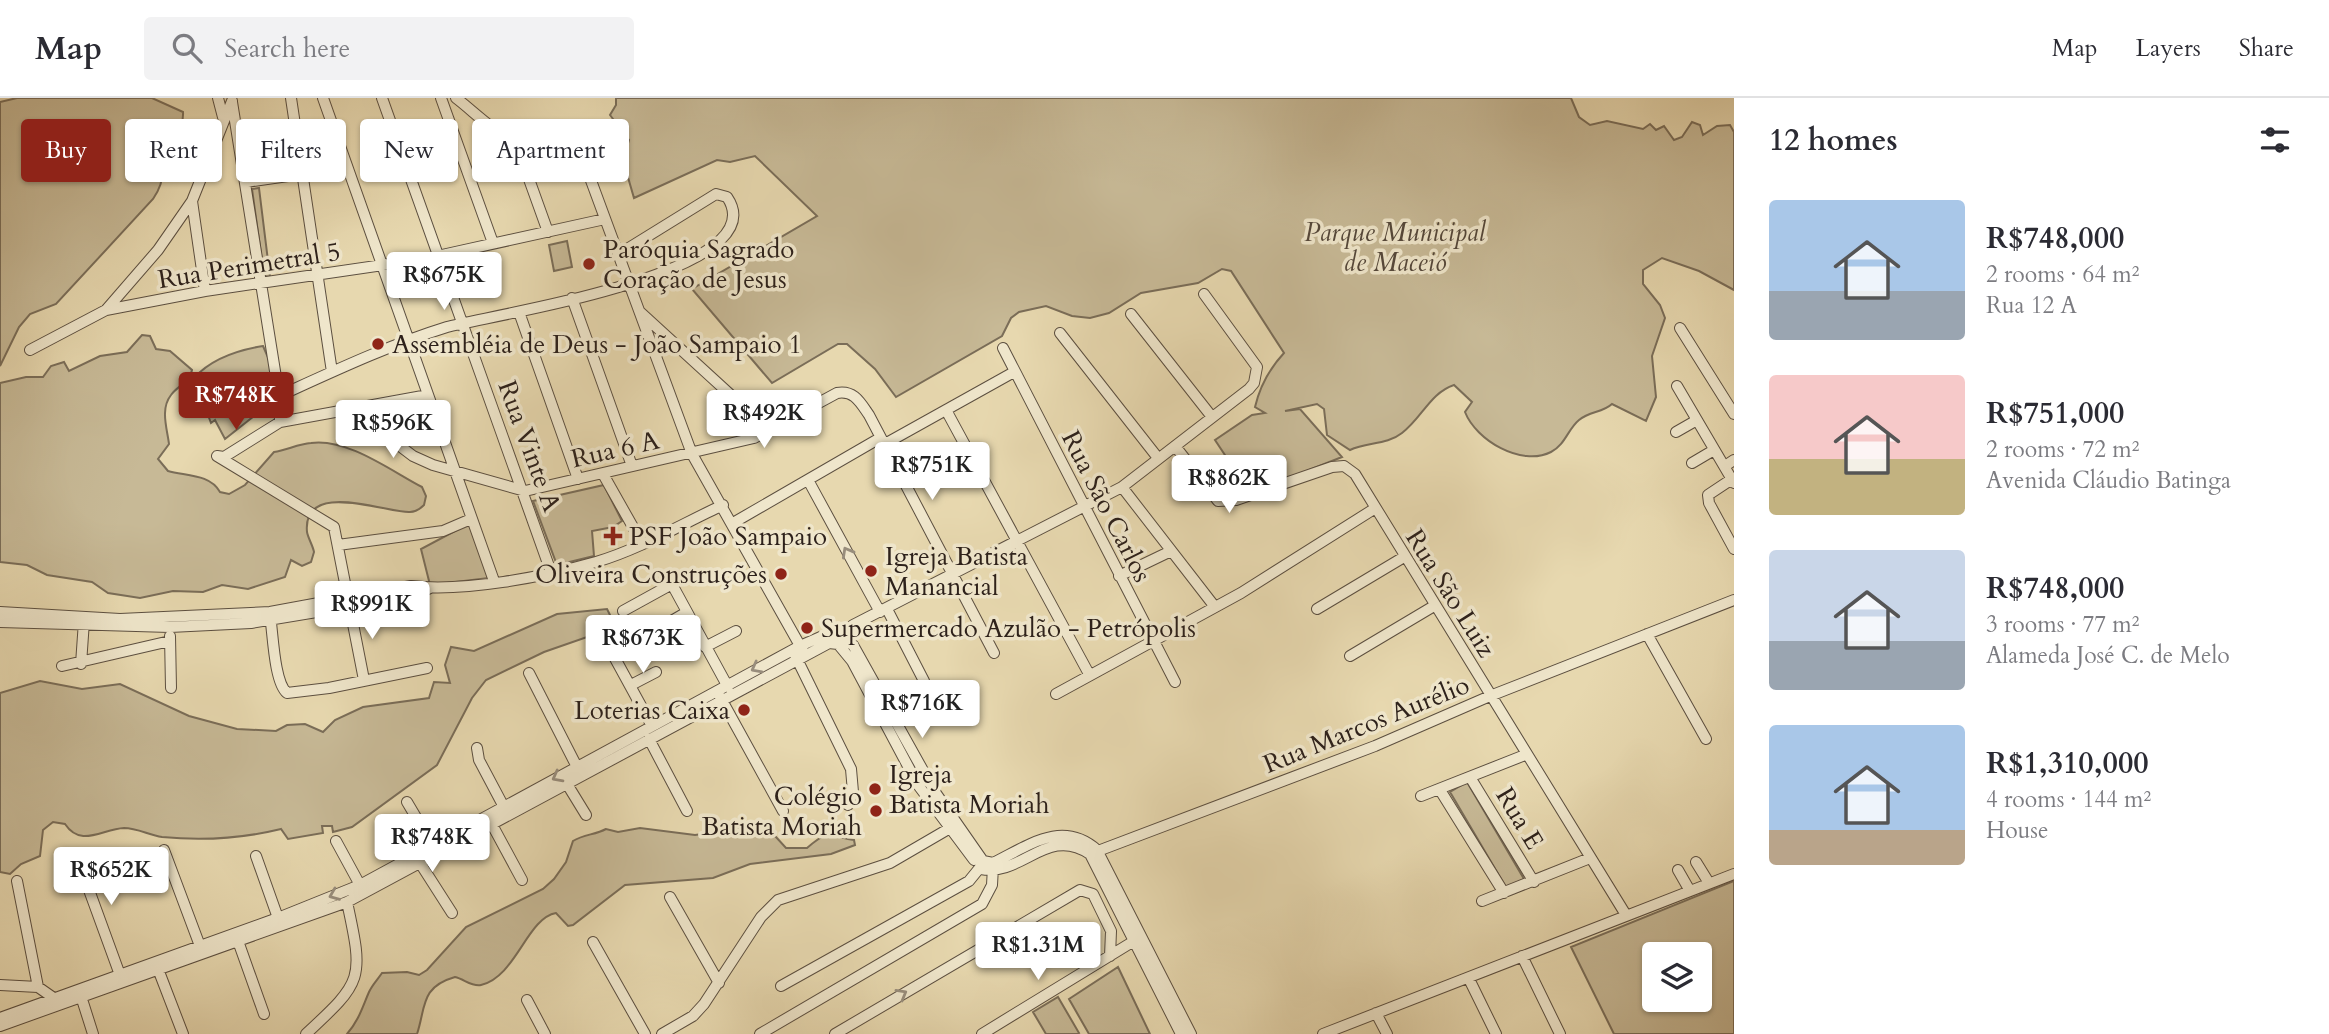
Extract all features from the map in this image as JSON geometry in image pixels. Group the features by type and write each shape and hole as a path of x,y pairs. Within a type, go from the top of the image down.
{"street":[{"path":"218,98 224,122"},
{"path":"291,98 294,119"},
{"path":"323,98 494,581"},
{"name":"Rua Vinte A","path":"382,98 525,491 551,572"},
{"path":"441,98 493,243"},
{"path":"456,98 484,119"},
{"path":"30,350 106,310 158,250 192,201 232,99"},
{"path":"232,99 236,123"},
{"path":"246,182 279,396 280,422"},
{"path":"303,182 332,372"},
{"path":"530,182 548,232"},
{"path":"591,182 692,454 733,523 798,653 851,769 853,792 848,805"},
{"path":"279,396 408,341 465,323 628,286 664,273 698,255 732,229 736,216 734,207 720,194 712,197 619,254"},
{"path":"192,201 205,291"},
{"name":"Rua Perimetral 5","path":"106,310 205,291 383,266 605,219"},
{"path":"839,640 853,625 1122,487 1249,389 1258,371 1204,295"},
{"path":"572,298 632,466"},
{"path":"637,310 769,430"},
{"path":"519,312 578,479"},
{"path":"1131,314 1212,417"},
{"path":"1680,328 1734,414"},
{"path":"1060,333 1158,458"},
{"name":"Rua São Carlos","path":"1003,348 1175,682"},
{"path":"733,523 808,480 1014,372"},
{"path":"1676,386 1714,450 1730,463 1733,481 1708,495 1709,503 1734,550"},
{"name":"Rua 6 A","path":"351,409 413,456 525,491 754,438 819,402 846,391 857,397 881,441"},
{"path":"364,680 334,527 216,456 234,451 280,422 428,395"},
{"path":"946,410 1089,674"},
{"path":"1676,432 1697,421"},
{"path":"881,441 995,653"},
{"name":"Rua São Luiz","path":"1175,446 1218,501 1236,500 1313,472 1344,466 1355,474 1525,755 1626,915"},
{"path":"1692,463 1714,450"},
{"path":"603,474 642,543"},
{"path":"808,480 923,681"},
{"path":"1122,487 1214,607"},
{"path":"0,622 170,622 270,616 349,603 411,586 431,588 551,572 596,562 723,505"},
{"path":"1056,694 1214,607 1374,509"},
{"path":"338,545 443,531 471,519"},
{"path":"1119,576 1171,551"},
{"path":"1317,609 1404,557"},
{"path":"623,611 670,580 729,689"},
{"name":"Rua Marcos Aurélio","path":"1094,852 1375,746 1490,696 1734,600"},
{"path":"1350,656 1434,606"},
{"path":"0,612 84,621"},
{"path":"656,631 687,612"},
{"path":"270,616 278,671 283,689 287,693 428,668"},
{"path":"81,664 84,621"},
{"path":"170,622 171,688"},
{"path":"705,647 736,631"},
{"path":"1647,634 1706,740"},
{"path":"506,811 567,784 649,739 729,689 798,653 825,635 853,645 953,827 988,866 992,885 982,904 760,1034"},
{"path":"605,640 653,726"},
{"path":"61,666 81,664 170,641"},
{"path":"631,685 656,672"},
{"path":"529,673 577,767"},
{"path":"2,1026 57,1001 158,969 347,902 420,863 577,767 653,726 719,695"},
{"path":"719,695 783,811"},
{"path":"649,739 687,811"},
{"path":"477,748 479,760 506,811"},
{"path":"1421,796 1525,755"},
{"name":"Rua E","path":"1470,777 1534,882"},
{"path":"567,784 586,815"},
{"path":"1440,790 1504,893"},
{"path":"407,802 433,846"},
{"path":"80,994 119,972 278,918 360,884 490,820"},
{"path":"490,820 522,880"},
{"path":"662,1034 693,1016 719,983 761,917 778,900 890,863 953,827"},
{"path":"781,986 969,881 988,866 1057,834 1080,838 1094,852 1182,1034"},
{"path":"336,841 360,884"},
{"path":"164,850 200,946"},
{"path":"1094,852 1134,941 1182,1034"},
{"path":"256,856 278,918"},
{"path":"77,857 119,972"},
{"path":"1482,901 1590,858"},
{"path":"1696,862 1709,883"},
{"path":"420,863 452,913"},
{"path":"1678,870 1690,891"},
{"path":"1323,1034 1734,874"},
{"path":"16,881 38,988"},
{"path":"835,1034 1080,890 1093,894 1111,932 1110,956"},
{"path":"670,897 719,983"},
{"path":"306,1034 348,995 352,986 359,958 347,902"},
{"path":"238,941 264,1014"},
{"path":"988,1032 1134,941"},
{"path":"593,942 645,1034"},
{"path":"1522,957 1560,1034"},
{"path":"158,969 183,1034"},
{"path":"1469,979 1496,1034"},
{"path":"0,985 38,988 57,1001"},
{"path":"80,994 93,1034"},
{"path":"527,1000 545,1034"},
{"path":"1376,1013 1387,1034"}],"green space":[{"path":"17,98 152,98 183,112 183,118 125,119 125,182 161,182 160,187 153,199 56,304 30,314 19,327 0,366 0,102"},
{"name":"Parque Municipal de Maceió","path":"616,98 1571,98 1579,117 1590,125 1607,121 1643,129 1650,124 1656,130 1664,126 1674,140 1682,137 1692,122 1700,125 1703,135 1717,126 1730,125 1734,132 1734,290 1699,271 1662,258 1643,270 1643,284 1660,305 1665,318 1652,356 1656,397 1646,421 1612,404 1579,420 1560,445 1551,452 1526,456 1501,448 1479,432 1465,412 1472,402 1454,385 1432,400 1409,427 1396,437 1350,450 1327,435 1324,409 1317,404 1285,411 1300,409 1342,457 1271,485 1256,458 1237,465 1231,464 1215,440 1252,415 1265,413 1255,407 1257,399 1262,385 1284,353 1231,271 1222,269 1198,283 1141,293 1109,313 1090,318 1072,316 1046,306 1019,312 1011,318 1002,336 896,397 875,369 847,344 838,344 772,383 692,289 817,216 755,156 730,162 717,160 634,198 629,181 629,119 613,119 610,115 616,105"},
{"path":"259,188 270,277 264,276 252,189"},
{"path":"567,241 572,267 554,271 549,245"},
{"path":"142,335 150,336 156,349 170,351 192,370 189,378 171,395 166,406 169,444 158,459 168,471 204,479 216,486 220,492 229,494 245,485 274,452 306,444 325,443 369,457 422,487 426,496 424,505 410,512 349,502 332,502 318,506 309,516 307,532 314,552 311,562 302,566 291,560 285,577 248,589 222,585 203,592 173,591 140,598 108,593 92,582 47,575 27,565 0,562 0,383 26,377 43,377 51,366 64,362 69,371 100,356 127,352"},
{"path":"263,346 270,362 273,401 225,439 215,420 211,423 194,378 226,356"},
{"path":"604,485 622,521 613,527 592,531 594,556 557,565 533,501"},
{"path":"470,523 489,578 430,585 421,549"},
{"path":"607,609 616,627 544,652 486,680 472,698 437,765 352,827 333,832 332,826 322,826 323,833 288,839 281,829 236,837 192,839 162,837 124,828 85,836 71,831 65,824 53,822 43,830 40,856 21,864 10,874 0,872 0,693 40,681 82,689 120,684 189,716 237,729 276,731 287,725 305,724 323,732 335,720 363,707 429,698 434,682 450,683 445,665 451,647 474,651 557,614"},
{"path":"1467,782 1524,879 1507,889 1450,792"},
{"path":"765,825 786,848 807,848 826,835 854,840 855,845 831,854 750,864 713,878 625,885 573,925 568,926 556,913 546,917 493,980 478,985 455,977 436,986 426,999 417,1034 347,1034 370,989 382,973 407,972 419,975 427,970 466,927 543,889 566,862 573,841 577,839 606,829 618,832 640,828 695,835"},
{"path":"1734,881 1734,1034 1614,1034 1571,947"},
{"path":"1118,967 1150,1034 1089,1034 1069,999"},
{"path":"1058,997 1079,1033 1046,1034 1033,1012"}],"place":[{"name":"Paróquia Sagrado Coração de Jesus","path":"589,264"},
{"name":"Assembléia de Deus - João Sampaio 1","path":"378,344"},
{"name":"PSF João Sampaio","path":"613,536"},
{"name":"Igreja Batista Manancial","path":"871,571"},
{"name":"Oliveira Construções","path":"781,574"},
{"name":"Supermercado Azulão - Petrópolis","path":"807,628"},
{"name":"Loterias Caixa","path":"744,710"},
{"name":"Igreja Batista Moriah","path":"875,789"},
{"name":"Colégio Batista Moriah","path":"876,811"}]}
